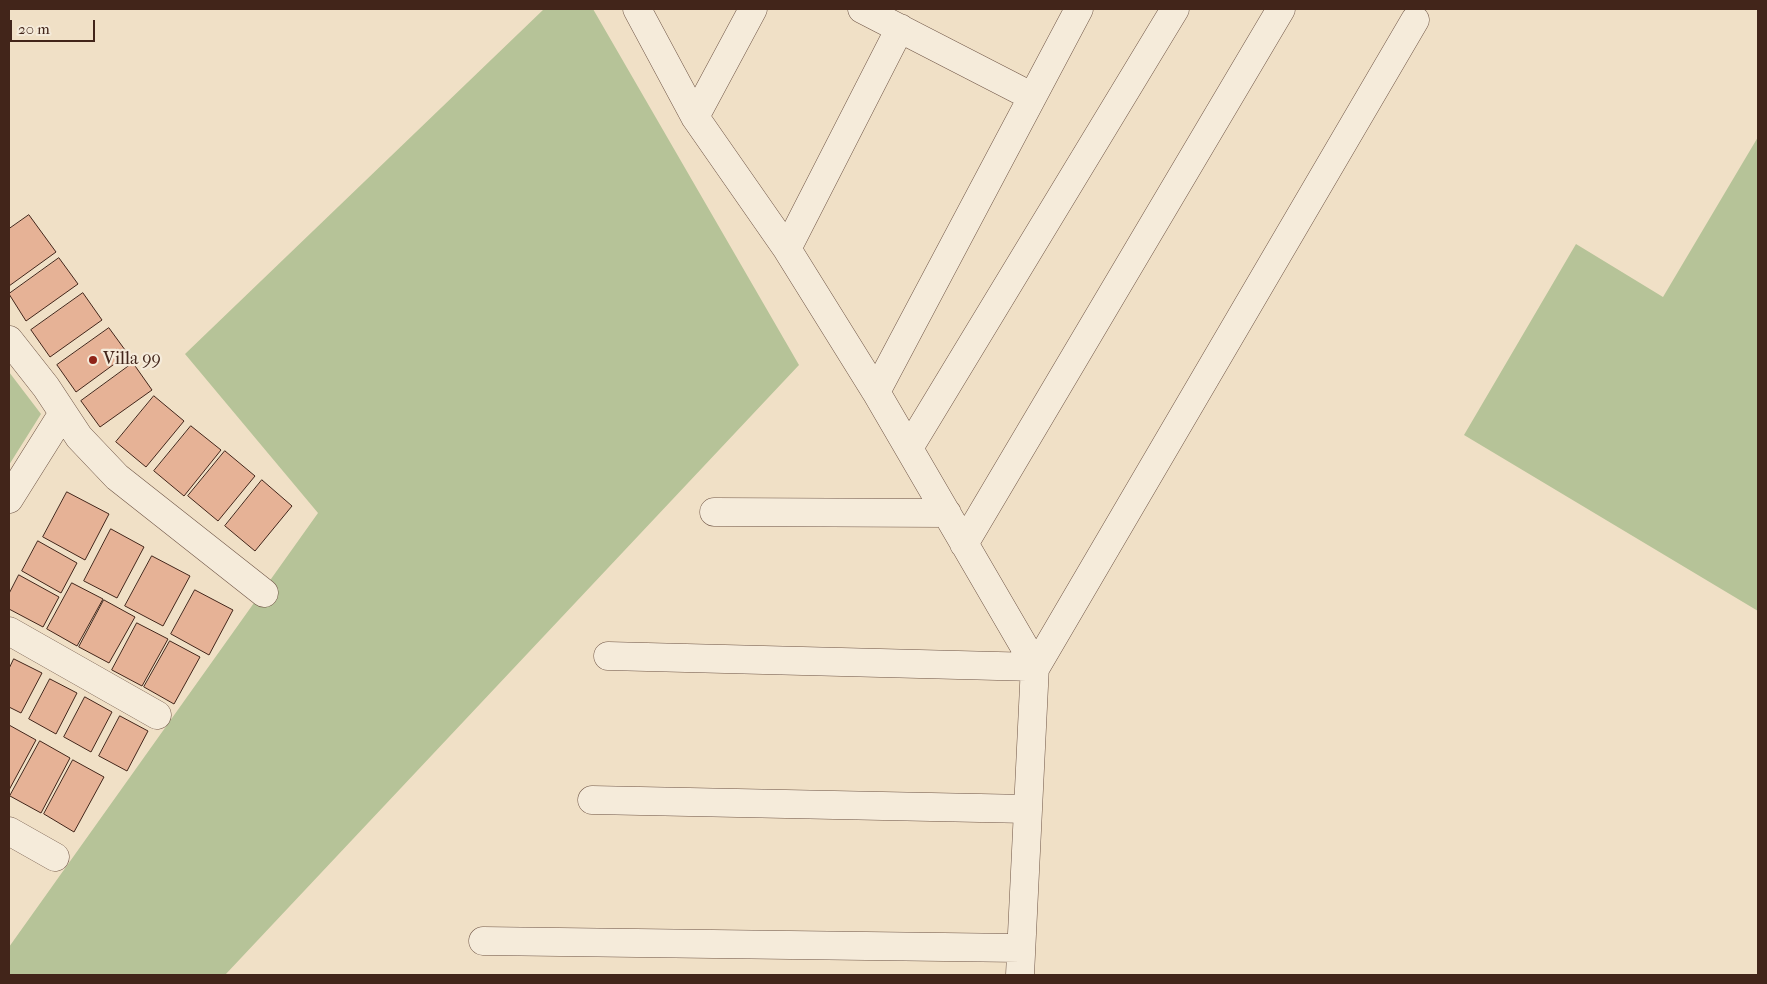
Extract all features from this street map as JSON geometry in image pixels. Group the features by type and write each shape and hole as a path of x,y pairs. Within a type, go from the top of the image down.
{"street":[{"path":"636,9 695,117 787,249 876,392 1036,667"},
{"path":"695,117 753,9"},
{"path":"862,9 1031,96"},
{"path":"876,392 1031,96 1079,9"},
{"path":"909,448 1175,9"},
{"path":"964,544 1281,9"},
{"path":"1020,975 1036,667 1415,20"},
{"path":"787,249 900,28"},
{"path":"9,340 79,437 123,482 264,593"},
{"path":"9,498 63,413"},
{"path":"714,512 946,513"},
{"path":"9,631 157,714"},
{"path":"608,656 1036,667"},
{"path":"592,800 1028,809"},
{"path":"9,832 55,857"},
{"path":"483,940 1020,948"}],"green space":[{"path":"544,9 593,9 799,365 225,975 9,975 9,947 318,513 185,354"},
{"path":"1758,137 1758,611 1464,435 1576,244 1663,297"},
{"path":"9,372 41,414 9,465"}],"building":[{"path":"29,215 56,252 9,286 9,229"},
{"path":"59,258 78,284 26,321 9,294"},
{"path":"83,293 102,320 50,357 31,330"},
{"name":"Villa 99","path":"109,328 128,354 76,392 57,365"},
{"path":"133,363 152,390 100,427 81,401"},
{"path":"154,396 184,421 146,467 116,442"},
{"path":"191,426 221,450 184,496 154,471"},
{"path":"225,451 255,476 218,521 188,496"},
{"path":"262,480 292,506 255,551 225,526"},
{"path":"67,492 109,514 85,560 43,537"},
{"path":"111,529 144,547 117,598 84,581"},
{"path":"38,541 77,563 61,593 22,571"},
{"path":"152,556 190,576 163,626 125,606"},
{"path":"19,575 59,597 43,627 9,609 9,594"},
{"path":"72,583 103,599 77,646 47,629"},
{"path":"195,590 233,610 209,655 171,634"},
{"path":"104,600 135,617 109,663 79,647"},
{"path":"137,623 168,639 142,686 112,670"},
{"path":"170,641 200,657 174,704 144,687"},
{"path":"14,659 42,673 21,713 9,707 9,669"},
{"path":"50,679 77,693 56,734 29,719"},
{"path":"85,697 112,712 91,752 64,737"},
{"path":"120,716 148,731 127,771 99,756"},
{"path":"9,725 36,740 9,790"},
{"path":"40,741 70,758 41,813 10,796"},
{"path":"73,760 104,777 74,832 44,814"}],"place":[{"name":"Villa 99","path":"93,360"}]}
